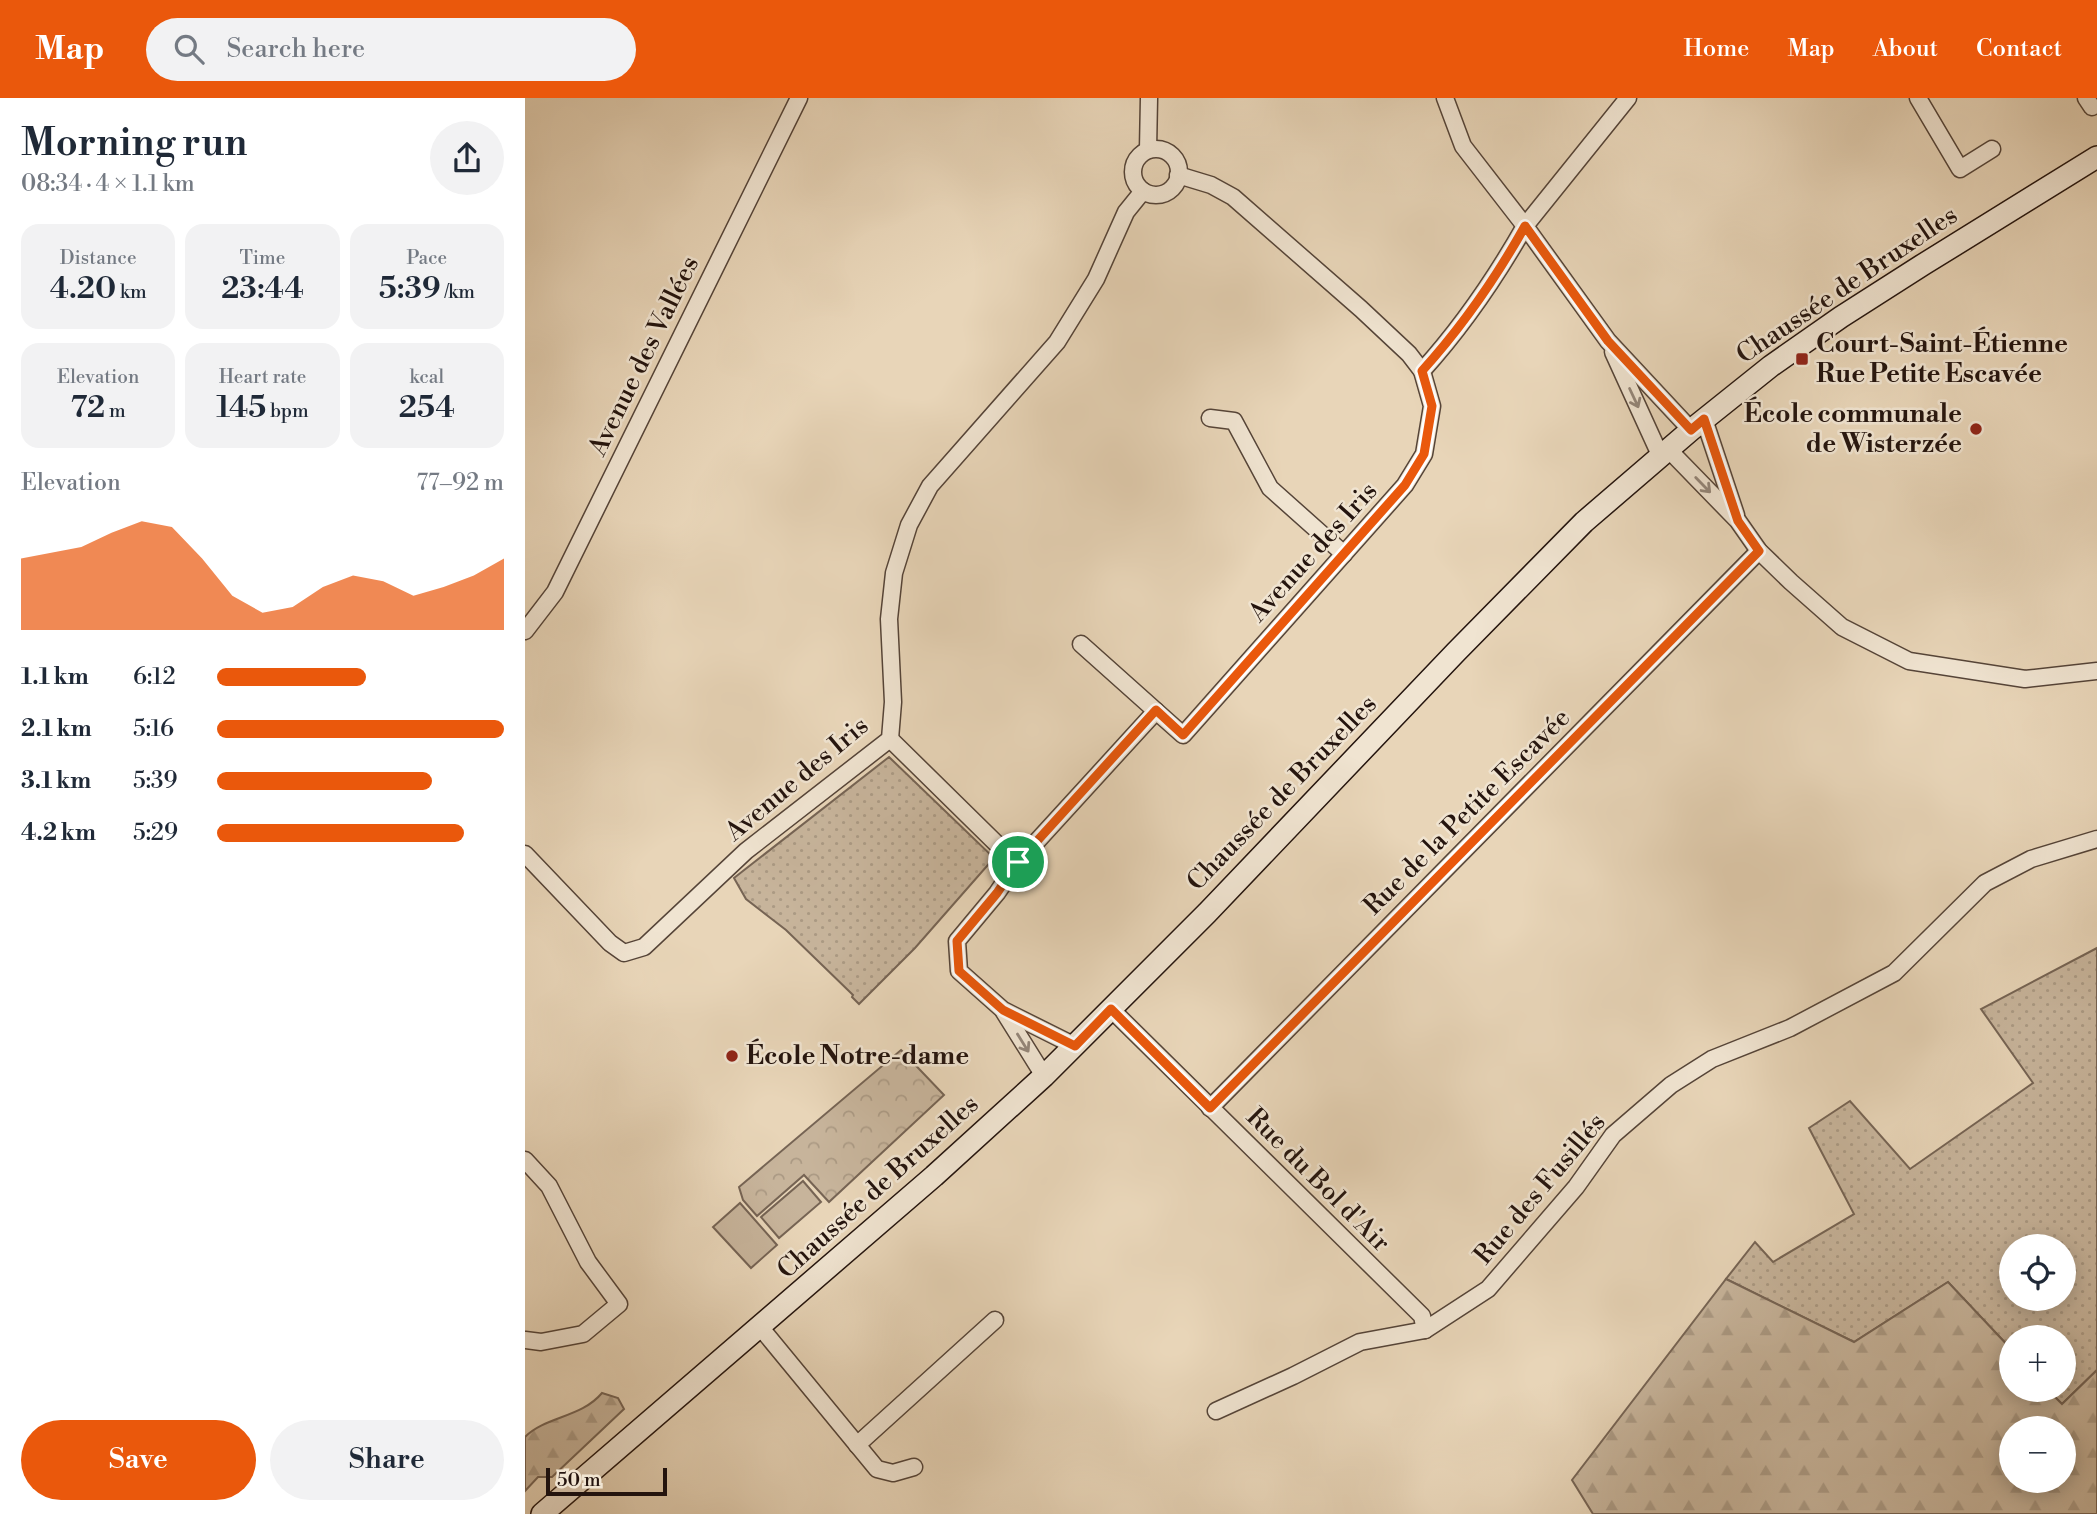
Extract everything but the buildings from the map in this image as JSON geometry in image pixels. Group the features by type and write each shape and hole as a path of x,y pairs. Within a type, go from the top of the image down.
{"main road":[{"name":"Chaussée de Bruxelles","path":"542,1514 761,1328 1044,1076 1207,913 1446,662 1584,522 1664,452 1771,366 1841,317 2097,157"}],"street":[{"name":"Avenue des Vallées","path":"525,631 555,592 799,98"},
{"path":"1148,150 1149,98"},
{"path":"1445,98 1463,146 1608,341 1664,452 1738,521 1759,551 1842,627 1909,661 2025,679 2097,670"},
{"path":"1422,371 1443,347 1514,246 1525,226 1628,98"},
{"path":"1918,98 1960,169 1992,149"},
{"path":"1148,150 1165,151 1172,156 1178,167 1178,175 1175,184 1164,193 1156,195 1143,191 1136,183 1133,170 1136,161 1148,150"},
{"name":"Avenue des Iris","path":"1156,710 1183,735 1405,485 1424,454 1432,406 1422,371 1409,354 1361,309 1233,197 1178,175"},
{"name":"Avenue des Iris","path":"525,854 610,943 624,953 645,947 746,851 890,739 893,702 889,619 894,573 909,526 930,486 1057,342 1096,279 1126,212 1143,191"},
{"path":"1608,341 1698,425 1738,521"},
{"path":"1210,418 1234,421 1270,488 1344,554"},
{"name":"Rue de la Petite Escavée","path":"1210,1108 1759,551"},
{"path":"1075,1046 1003,1010 959,971 957,941 997,893 1018,862 1156,710 1081,643"},
{"path":"890,739 1018,862"},
{"name":"Rue des Fusillés","path":"1216,1411 1360,1342 1425,1330 1488,1289 1576,1187 1613,1135 1671,1085 1711,1059 1790,1028 1893,973 1985,883 2031,859 2097,839"},
{"name":"Rue du Bol d'Air","path":"1111,1009 1422,1316 1425,1330"},
{"path":"1003,1010 1044,1076"},
{"path":"525,1160 549,1186 589,1262 619,1304 583,1334 541,1342 525,1340"},
{"path":"857,1445 995,1320"},
{"path":"761,1328 877,1469 893,1473 913,1467"}],"green space":[{"path":"889,757 994,858 915,948 859,1004 786,930 746,899 734,878"},
{"path":"2097,948 2097,1370 2076,1390 2076,1325 1999,1325 1999,1336 1948,1282 1854,1342 1726,1279 1755,1242 1773,1262 1854,1214 1809,1128 1850,1101 1910,1169 2033,1083 1981,1009"},
{"path":"901,1050 944,1095 829,1202 804,1175 757,1216 743,1200 739,1187"},
{"path":"803,1181 821,1202 779,1238 761,1217"},
{"path":"740,1203 777,1245 751,1268 713,1227"},
{"path":"1726,1279 1854,1342 1948,1282 1999,1336 1999,1402 2076,1402 2076,1390 2097,1370 2097,1514 1593,1514 1572,1480"},
{"path":"602,1393 618,1398 624,1409 552,1477 538,1477 525,1491 525,1437 533,1430 584,1407"}],"place":[{"name":"Court-Saint-Étienne Rue Petite Escavée","path":"1802,359"},
{"name":"École communale de Wisterzée","path":"1976,429"},
{"name":"École Notre-dame","path":"732,1056"}],"route":[{"path":"1525,226 1608,341 1691,430 1704,419 1738,521 1759,551 1210,1108 1111,1009 1075,1046 1003,1010 959,971 957,941 997,893 1018,862 1156,710 1183,735 1405,485 1424,454 1432,406 1422,371 1443,347 1514,246 1525,226"}]}
